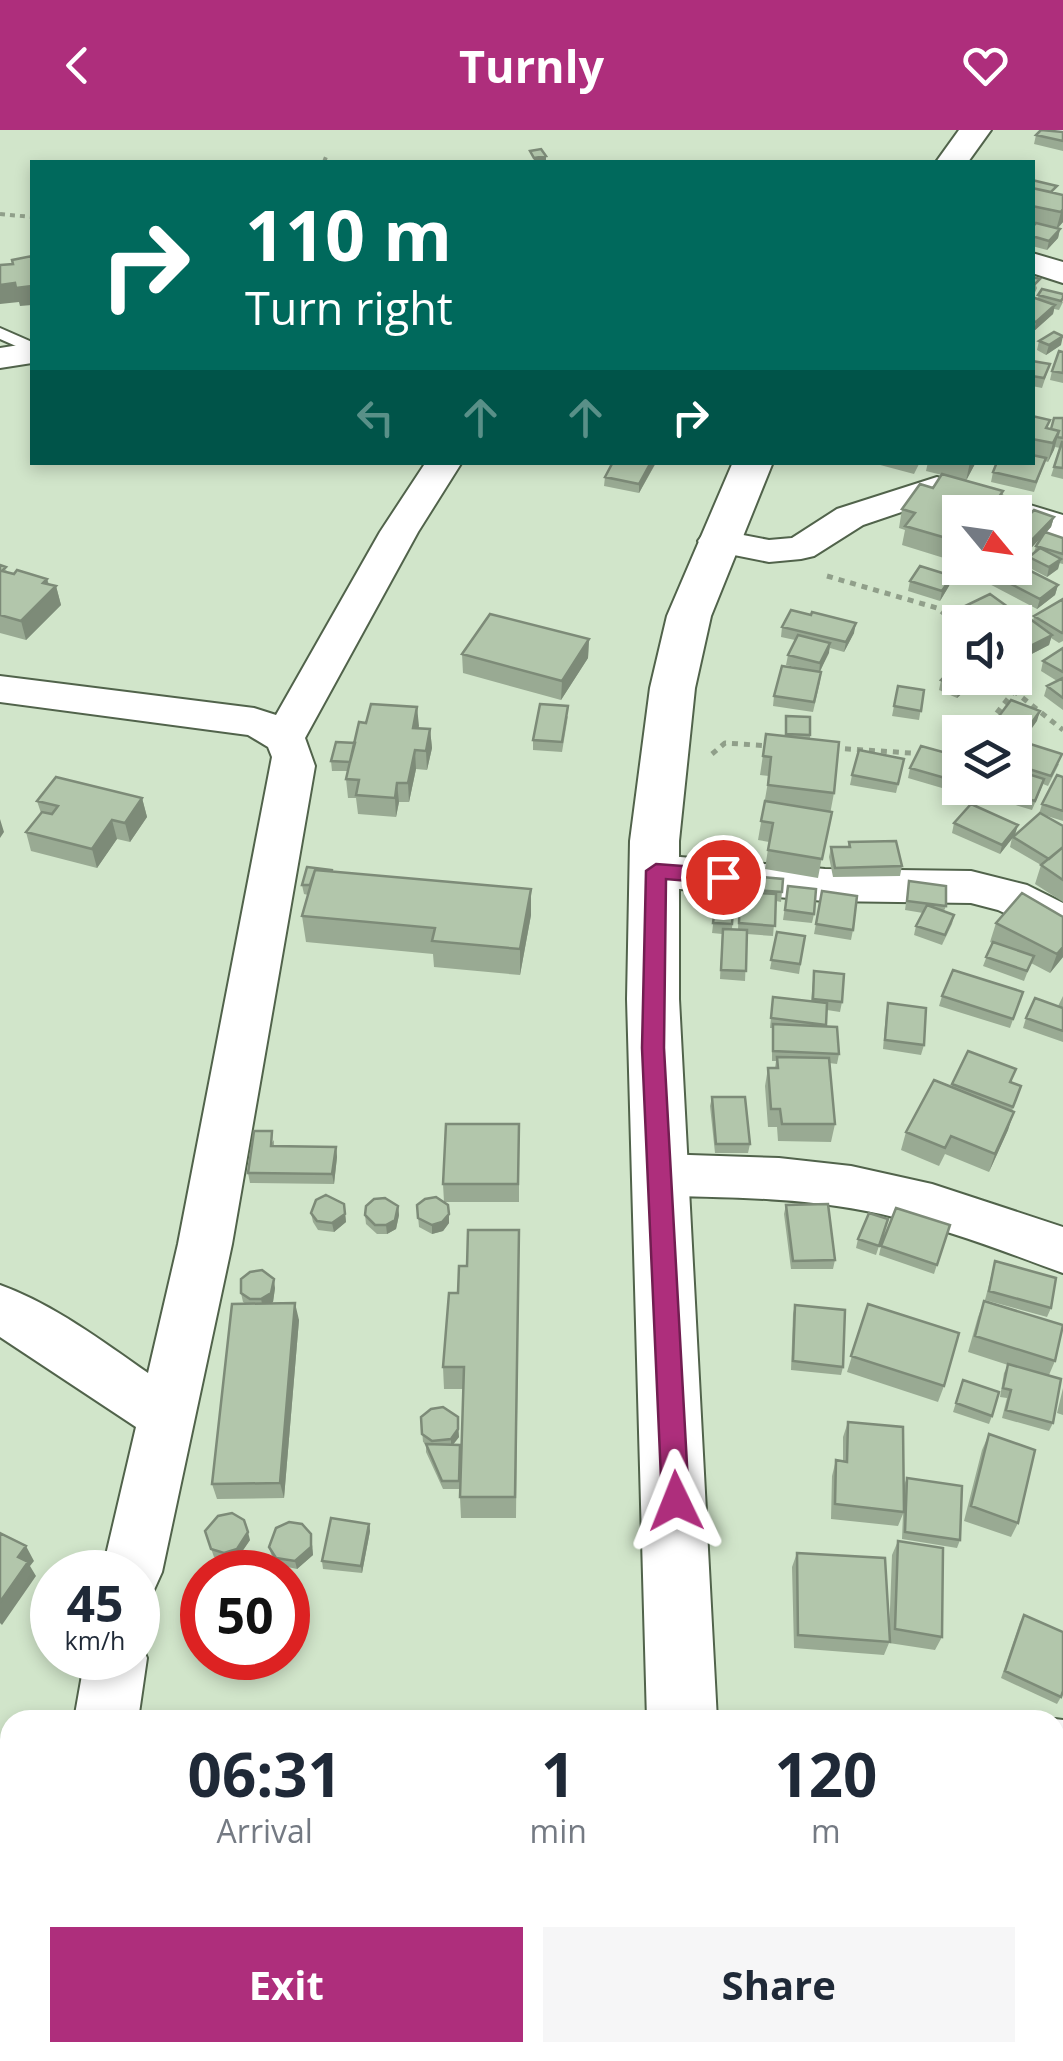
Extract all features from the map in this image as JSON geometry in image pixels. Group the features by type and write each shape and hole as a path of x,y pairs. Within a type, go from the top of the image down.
{"main road":[{"path":"953,160 975,130"},
{"path":"682,1710 653,1048 656,871 662,780 675,680 688,618 743,546 753,465"}],"street":[{"path":"1035,263 1063,273"},
{"path":"0,358 30,350"},
{"path":"285,737 399,532 442,465"},
{"path":"743,546 801,548 850,517 937,488 1063,527"},
{"path":"0,689 240,719 272,728 285,737 293,750 294,766 205,1244 137,1550"},
{"path":"656,871 825,885 971,886 1010,897 1063,923"},
{"path":"660,1175 764,1177 852,1187 973,1218 1063,1250"},
{"path":"0,1310 71,1351 167,1417"},
{"path":"108,1710 112,1680"}],"lane":[{"path":"0,332 30,349"}],"path":[{"path":"0,214 30,218"},
{"path":"743,546 942,612"},
{"path":"995,715 1011,695"},
{"path":"1019,695 1063,730"},
{"path":"662,780 691,772 725,743 772,746"},
{"path":"832,748 937,756"}],"building":[{"path":"1041,130 1063,132 1063,141 1036,135"},
{"path":"541,149 546,156 534,158 530,151"},
{"path":"1035,181 1057,186 1051,192 1035,189"},
{"path":"1035,189 1063,195 1061,212 1035,207"},
{"path":"1035,224 1060,229 1049,241 1035,237"},
{"path":"30,256 30,286 0,285 0,265 13,264 12,260"},
{"path":"1042,289 1063,294 1063,298 1061,301 1038,295"},
{"path":"1035,298 1055,305 1036,322"},
{"path":"1054,332 1063,336 1049,345 1039,341"},
{"path":"1059,351 1063,352 1063,373 1052,371"},
{"path":"1035,362 1050,364 1044,378 1035,376"},
{"path":"1035,417 1050,420 1046,428 1059,431 1053,443 1035,440"},
{"path":"1054,418 1063,418 1063,438 1057,437 1059,431 1051,429"},
{"path":"1062,442 1063,468 1054,467"},
{"path":"1035,456 1046,458 1036,482 993,472 996,465 1035,465"},
{"path":"611,465 649,465 639,484 605,477"},
{"path":"942,474 1003,491 1000,495 942,495 942,537 905,526 915,513 902,509 920,484 933,488"},
{"path":"1032,512 1054,517 1032,540"},
{"path":"1045,532 1063,538 1063,554 1036,546"},
{"path":"1040,548 1061,559 1049,567 1032,558"},
{"path":"0,565 6,567 2,571 14,574 17,570 47,579 43,583 56,586 21,621 0,615"},
{"path":"920,566 942,573 942,585 946,585 942,591 910,581"},
{"path":"1032,572 1058,585 1040,599 1013,585 1032,585"},
{"path":"990,594 1005,605 967,605"},
{"path":"1063,599 1063,633 1062,633 1034,616"},
{"path":"791,610 856,623 846,642 782,627"},
{"path":"490,614 589,639 562,681 462,654"},
{"path":"1032,620 1052,635 1032,645"},
{"path":"798,635 830,643 820,663 788,655"},
{"path":"1063,648 1063,672 1043,661"},
{"path":"782,666 821,672 814,702 774,696"},
{"path":"1063,678 1063,698 1047,686"},
{"path":"898,686 924,690 921,711 894,706"},
{"path":"1011,700 1040,711 1032,722 1032,715 1000,715"},
{"path":"371,704 417,707 413,728 430,729 426,751 415,750 408,783 397,783 395,798 356,795 359,780 346,779 359,722 366,723"},
{"path":"540,704 568,706 562,742 533,740"},
{"path":"786,716 810,717 810,735 786,734"},
{"path":"766,734 839,742 834,793 768,785 771,757 763,756"},
{"path":"336,742 355,743 350,762 331,761"},
{"path":"1032,745 1062,754 1051,776 1032,770"},
{"path":"921,746 942,752 942,777 910,768"},
{"path":"859,750 904,759 898,784 852,775"},
{"path":"1032,775 1044,779 1035,801 1032,800"},
{"path":"1057,775 1063,777 1063,811 1042,804"},
{"path":"56,777 142,798 125,823 112,820 92,849 26,832 42,812 52,814 58,806 37,801"},
{"path":"765,801 832,812 822,859 768,850 773,823 761,821"},
{"path":"973,805 1018,825 1002,845 954,823"},
{"path":"1040,813 1063,826 1063,847 1049,859 1013,837"},
{"path":"896,841 902,866 835,868 831,847 850,847 849,842"},
{"path":"1063,847 1063,880 1041,865"},
{"path":"307,867 332,871 315,870 310,885 302,885"},
{"path":"315,870 531,889 520,949 432,941 435,928 302,916"},
{"path":"740,875 783,879 782,892 740,889"},
{"path":"909,881 946,886 946,906 907,901"},
{"path":"788,886 816,889 814,914 785,910"},
{"path":"822,891 857,896 853,930 816,924"},
{"path":"740,892 776,894 775,926 739,923"},
{"path":"1022,893 1063,917 1063,947 1057,954 996,923"},
{"path":"927,905 954,915 945,935 916,926"},
{"path":"715,908 733,910 732,924 713,923"},
{"path":"723,929 747,930 746,971 721,970"},
{"path":"777,932 805,936 800,964 771,960"},
{"path":"993,942 1034,956 1027,971 986,957"},
{"path":"953,970 1023,992 1013,1019 942,996"},
{"path":"814,971 844,974 842,1002 813,999"},
{"path":"773,997 827,1003 826,1025 771,1018"},
{"path":"1035,998 1063,1008 1063,1031 1026,1018"},
{"path":"888,1003 926,1008 924,1045 885,1040"},
{"path":"773,1024 837,1027 839,1054 773,1051"},
{"path":"968,1051 1016,1069 1010,1082 1021,1086 1013,1107 952,1084"},
{"path":"777,1057 829,1058 835,1124 782,1124 780,1109 771,1109 768,1068 778,1068"},
{"path":"934,1080 1014,1112 995,1154 951,1136 945,1148 906,1132"},
{"path":"712,1097 745,1097 750,1144 716,1144"},
{"path":"446,1124 519,1124 518,1184 443,1184"},
{"path":"254,1131 272,1131 271,1146 336,1147 332,1174 248,1173"},
{"path":"326,1195 344,1204 345,1214 332,1223 317,1221 311,1213 316,1200"},
{"path":"436,1197 448,1205 449,1214 432,1225 418,1218 417,1205"},
{"path":"385,1198 398,1206 395,1220 375,1225 365,1215 366,1206 374,1199"},
{"path":"828,1204 835,1260 793,1261 786,1205"},
{"path":"896,1208 950,1225 937,1265 881,1246"},
{"path":"869,1213 888,1219 879,1246 858,1239"},
{"path":"468,1230 519,1230 515,1497 460,1497 464,1367 443,1367 449,1293 458,1293 459,1266 467,1266"},
{"path":"995,1261 1056,1278 1051,1308 989,1291"},
{"path":"262,1270 274,1279 271,1293 261,1299 250,1299 241,1293 241,1279"},
{"path":"984,1301 1063,1325 1055,1361 975,1336"},
{"path":"295,1303 280,1483 212,1484 232,1304"},
{"path":"868,1304 959,1333 944,1386 851,1356"},
{"path":"795,1305 845,1310 843,1367 793,1361"},
{"path":"1008,1364 1061,1379 1053,1423 1006,1410 1011,1390 1003,1388"},
{"path":"963,1380 999,1392 992,1416 956,1403"},
{"path":"443,1407 458,1417 458,1429 451,1439 432,1441 422,1434 421,1417 431,1409"},
{"path":"848,1422 903,1427 904,1512 835,1504 836,1460 847,1462"},
{"path":"989,1434 1035,1450 1018,1523 971,1506"},
{"path":"426,1444 460,1445 459,1481 442,1481"},
{"path":"907,1478 962,1486 960,1540 905,1532"},
{"path":"232,1513 244,1520 248,1532 237,1549 211,1549 205,1531 218,1516"},
{"path":"331,1518 369,1524 361,1566 322,1561"},
{"path":"289,1522 302,1524 311,1534 311,1547 271,1550 276,1528"},
{"path":"0,1533 26,1546 18,1557 28,1562 0,1602"},
{"path":"898,1541 943,1548 942,1637 895,1629"},
{"path":"797,1553 885,1558 890,1642 798,1635"},
{"path":"1024,1615 1063,1632 1061,1697 1005,1671"}],"route":[{"path":"676,1501 653,1048 656,871 723,877"}]}
